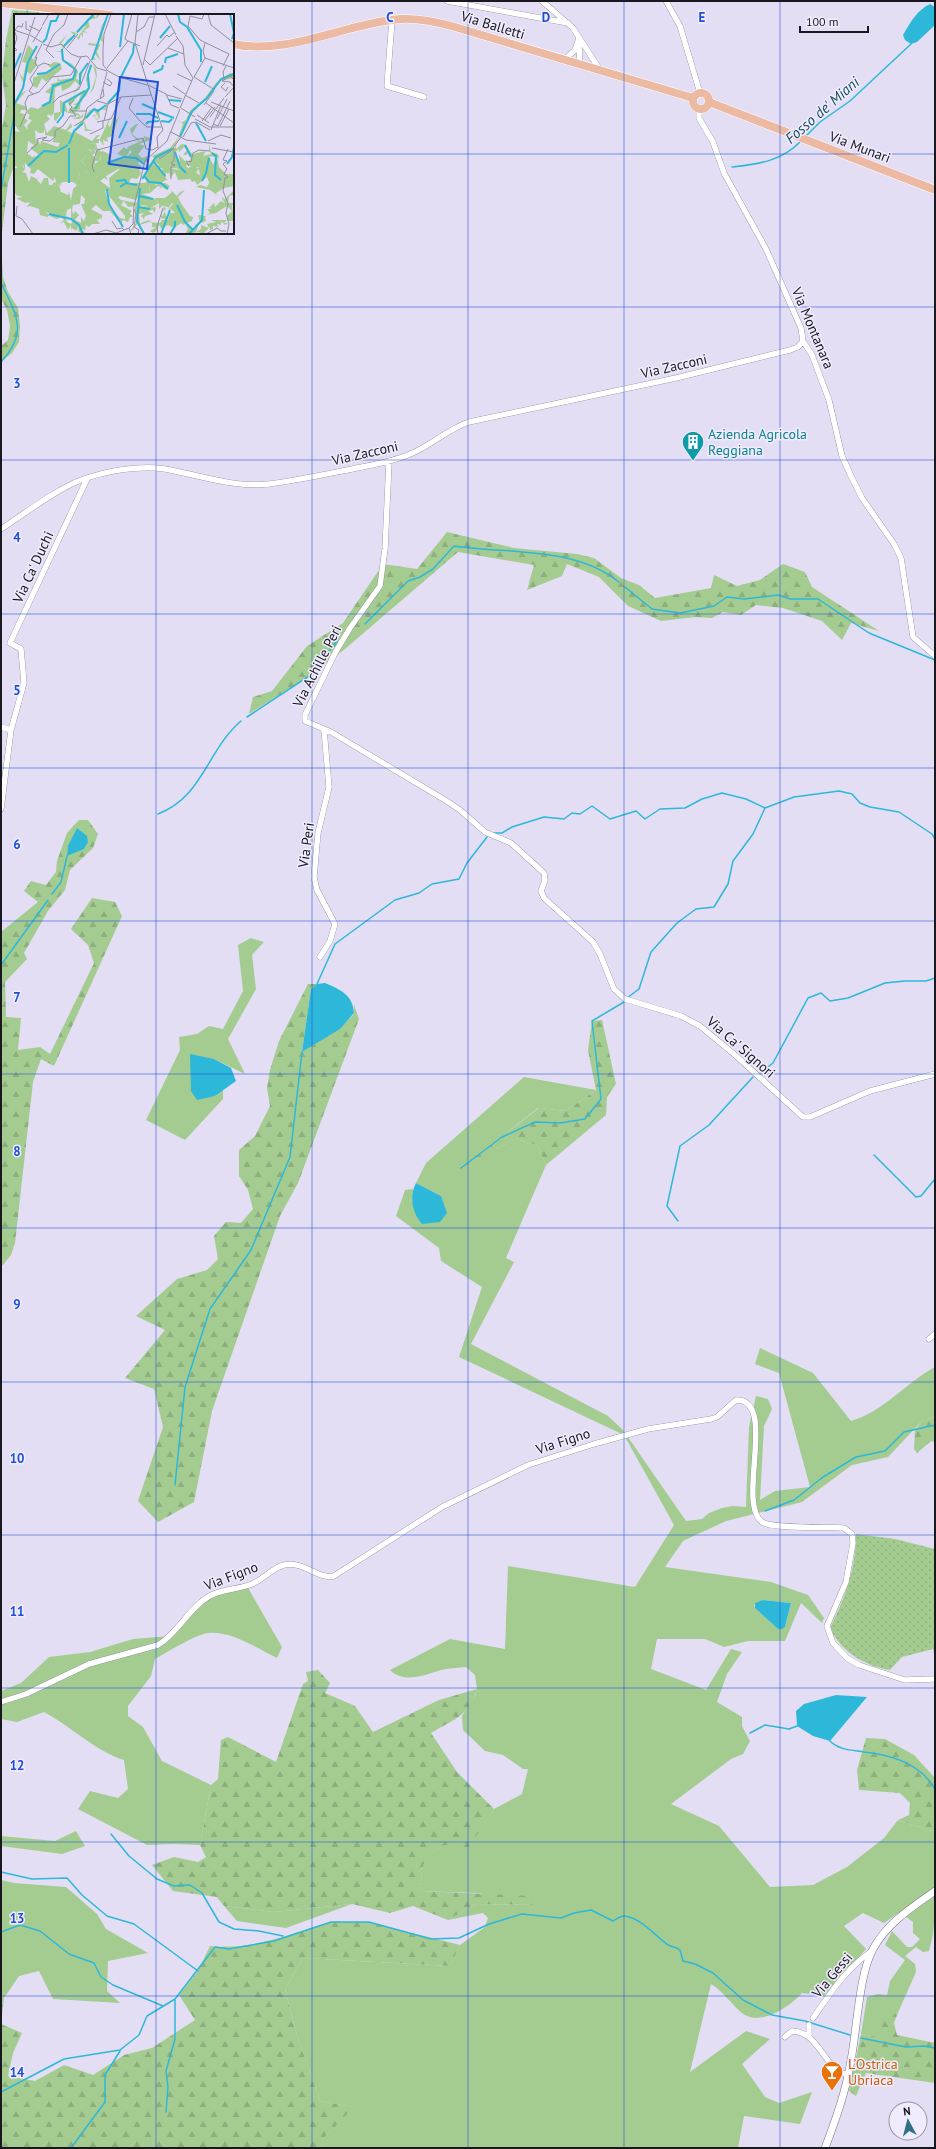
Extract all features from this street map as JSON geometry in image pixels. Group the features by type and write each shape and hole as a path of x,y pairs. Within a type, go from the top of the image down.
{"main road":[{"path":"1,3 100,14"},
{"name":"Via Balletti","path":"234,44 257,46 284,44 392,20 412,19 434,22 693,98"},
{"path":"700,93 693,98 694,104 699,108 704,108 709,102"},
{"name":"Via Munari","path":"700,93 707,95 709,102 935,190"},
{"path":"826,2148 842,2100 848,2075 865,1974 872,1951 893,1923 935,1891"}],"street":[{"path":"446,1 568,24"},
{"path":"542,1 568,24 600,71"},
{"path":"666,1 680,26 700,93"},
{"path":"392,20 387,86 424,97"},
{"path":"564,60 575,50 581,41"},
{"path":"581,41 587,55 587,60 581,65"},
{"name":"Via Montanara","path":"699,108 699,118 713,142 724,173 766,249 801,328 803,341 812,356 827,394 842,456 862,498 894,544 901,558 913,637 935,656"},
{"name":"Via Zacconi","path":"1,529 76,482 119,471 152,468 231,483 260,485 389,462 421,450 448,432 469,422 668,380 790,350 798,347 803,341"},
{"name":"Via Achille Peri","path":"389,462 385,549 380,586 346,634 305,715 305,721 324,729 449,803 489,834"},
{"name":"Via Ca' Duchi","path":"11,730 24,683 21,649 10,644 87,479"},
{"path":"1,727 11,730 1,810"},
{"name":"Via Peri","path":"320,956 330,941 335,924 317,890 314,877 318,833 329,787 324,729"},
{"name":"Via Ca' Signori","path":"489,834 509,841 543,871 546,878 541,889 543,896 593,942 600,954 614,989 625,1000 681,1016 700,1026 734,1054 803,1117 812,1116 870,1091 935,1074"},
{"path":"929,1339 935,1334"},
{"name":"Via Figno","path":"1,1702 26,1694 89,1664 158,1645 170,1636 199,1603 218,1591 253,1584 278,1568 288,1564 302,1566 327,1576 334,1576 442,1507 528,1465 648,1429 711,1419 717,1417 732,1401 740,1400 749,1405 755,1417 753,1495 755,1513 758,1518 769,1525 844,1528 852,1534 853,1543 846,1582 827,1626 833,1643 847,1658 859,1665 905,1680 935,1679"},
{"name":"Via Gessi","path":"813,2018 851,1969 862,1957 872,1951"},
{"path":"809,2024 809,2036"},
{"path":"785,2037 792,2031 802,2032 809,2036 840,2072 848,2075"}],"green space":[{"path":"12,10 39,12 39,14 14,14 14,166 8,183 1,241 1,134 6,105 2,76 6,40"},
{"path":"1,243 3,277 8,292 18,308 20,326 19,342 12,353 1,362 1,346 8,340 10,326 7,310 1,299"},
{"path":"447,532 514,548 577,554 594,558 621,578 639,585 655,598 711,588 714,575 737,586 760,580 783,564 805,572 812,587 879,631 851,623 842,640 822,621 783,608 756,605 741,615 723,612 712,618 696,617 661,621 628,606 599,577 567,564 562,576 527,590 534,565 458,552 345,649 309,676 249,714 253,697 272,691 307,646 343,623 383,564 417,569"},
{"path":"79,820 88,820 98,834 93,848 70,870 65,890 48,911 24,953 27,959 5,982 6,1017 21,1018 18,1050 40,1047 50,1054 94,963 88,945 71,929 92,898 115,902 122,916 54,1066 41,1059 33,1082 15,1243 11,1255 1,1267 1,932 38,902 24,891 31,881 46,885 56,872 57,861 67,833"},
{"path":"251,938 264,942 252,955 256,989 228,1039 245,1074 214,1059 215,1096 223,1088 223,1099 185,1140 146,1120 180,1050 179,1037 197,1034 209,1026 223,1029 243,991 238,945"},
{"path":"308,984 317,984 311,989 302,1052 340,1028 354,1014 354,1005 359,1019 298,1183 280,1216 212,1411 194,1502 158,1522 138,1501 163,1427 154,1389 125,1378 165,1330 136,1316 177,1279 207,1270 218,1259 214,1236 226,1222 241,1223 253,1209 248,1190 239,1176 239,1150 255,1136 270,1106 267,1088 270,1070 279,1041"},
{"path":"602,1020 616,1084 607,1097 606,1115 546,1165 537,1145 515,1139 461,1168 539,1108 566,1111 596,1090 588,1050 592,1021"},
{"path":"524,1077 596,1090 566,1111 538,1108 464,1166 515,1139 537,1145 546,1165 506,1258 514,1262 471,1344 608,1416 623,1430 686,1521 702,1519 709,1513 722,1508 733,1506 746,1507 749,1427 756,1396 768,1399 772,1409 764,1426 760,1500 775,1491 810,1487 779,1373 755,1364 760,1348 813,1373 851,1421 874,1411 935,1367 935,1417 922,1421 888,1457 852,1465 802,1502 726,1521 683,1541 665,1567 771,1582 808,1595 824,1618 822,1623 801,1603 785,1641 748,1641 724,1647 705,1639 657,1639 651,1669 706,1690 731,1649 742,1652 727,1674 717,1702 742,1717 742,1726 750,1741 743,1754 731,1759 671,1804 719,1826 770,1887 813,1885 847,1867 884,1838 898,1820 931,1831 935,1830 935,1887 884,1923 863,1913 844,1926 866,1949 824,1996 802,1993 791,2003 776,2013 760,2018 741,2013 716,1987 711,1984 690,2072 746,2031 770,2039 742,2064 765,2097 779,2103 812,2092 800,2124 744,2116 738,2148 321,2148 323,2139 353,2107 320,2101 296,2032 285,1989 303,1958 450,1966 460,1945 485,1927 488,1918 483,1913 448,1920 476,1904 532,1905 478,1893 420,1891 424,1862 430,1853 445,1845 466,1850 494,1809 522,1794 528,1769 523,1769 503,1755 485,1751 463,1730 462,1716 475,1696 477,1689 475,1675 466,1667 444,1669 414,1677 401,1677 390,1670 450,1639 505,1649 508,1566 635,1587 674,1525 624,1435 459,1357 482,1287 441,1261 439,1248 396,1216 405,1190 413,1189 412,1201 441,1196 416,1183 426,1163","holes":["763,1600 791,1603 785,1627 778,1629 755,1608 754,1605"]},
{"path":"935,1417 935,1442 931,1441 917,1453 914,1449 915,1430 922,1421"},
{"path":"856,1534 895,1539 935,1549 935,1658 933,1649 902,1657 890,1670 863,1661 847,1651 835,1637 830,1628 849,1583 854,1559"},
{"path":"247,1586 282,1647 277,1658 235,1637 217,1633 202,1634 155,1659 151,1676 128,1706 128,1716 143,1727 162,1761 211,1785 200,1845 147,1845 78,1809 90,1791 118,1798 128,1789 124,1760 93,1745 44,1712 17,1722 1,1719 1,1691 21,1683 49,1657 90,1652 133,1639 170,1636 212,1594"},
{"path":"318,1670 330,1683 325,1693 355,1706 373,1732 439,1700 477,1689 469,1706 459,1717 431,1733 457,1772 494,1809 466,1851 445,1845 431,1853 424,1862 420,1891 532,1896 532,1905 476,1904 448,1920 413,1906 390,1913 352,1904 274,1912 224,1906 217,1897 173,1891 152,1865 174,1857 198,1862 206,1857 200,1845 211,1785 218,1779 221,1740 228,1737 276,1762 303,1684 308,1681 306,1672"},
{"path":"866,1738 885,1739 914,1755 935,1778 935,1830 931,1831 898,1820 909,1815 910,1803 900,1793 859,1790 857,1770"},
{"path":"76,1831 85,1846 62,1854 1,1846 1,1836 55,1841"},
{"path":"1,1880 14,1883 66,1887 97,1914 106,1929 148,1953 108,1961 107,1991 120,2003 53,1999 39,1971 19,1976 4,1998 1,1997"},
{"path":"935,1894 934,1930 929,1951 923,1952 916,1947 905,1956 915,1964 916,1972 897,2015 891,2010 878,2037 861,2034 867,1997 878,1994 887,1995 890,1981 905,1960 885,1945 892,1931 907,1947 912,1947 920,1939 913,1933 913,1922 905,1916"},
{"path":"352,1904 286,1928 237,1921 224,1906 274,1912"},
{"path":"331,1922 369,1922 460,1945 450,1966 303,1958 285,1989 296,2032 320,2101 354,2107 323,2139 321,2148 1,2148 1,2024 22,2033 13,2053 8,2076 35,2081 64,2065 93,2075 124,2055 152,2048 195,2020 179,1995 198,1971 210,1946 226,1947 256,1944"},
{"path":"1,1997 4,1998 1,2024"},
{"path":"891,2009 897,2015 894,2023 897,2035 935,2043 935,2083 866,2073 856,2096 849,2091 861,2034 878,2037 883,2016"}],"water":[{"path":"930,4 935,7 935,25 917,42 911,44 905,40 903,35 918,13"},
{"path":"77,828 87,836 88,842 84,849 67,856 68,846"},
{"path":"325,983 336,988 349,997 354,1013 340,1029 302,1052 311,989 317,984"},
{"path":"190,1054 214,1059 231,1068 236,1081 215,1096 197,1100 191,1091"},
{"path":"416,1183 441,1196 447,1213 440,1222 422,1224 419,1220 414,1210 412,1199"},
{"path":"763,1600 791,1603 785,1627 778,1629 755,1608 755,1603"},
{"path":"836,1695 867,1697 830,1741 813,1736 797,1726 796,1711 804,1704"}],"waterway":[{"path":"26,14 28,9"},
{"name":"Fosso de' Miani","path":"805,137 820,122 850,101 911,44"},
{"path":"1,190 14,116"},
{"name":"Fosso de' Miani","path":"732,167 761,163 778,157 794,148 801,141"},
{"path":"1,283 11,304 17,323 15,341 10,351 1,362"},
{"path":"365,624 408,581 420,577 433,569 454,546 518,551 561,557 582,562 601,570 619,582"},
{"path":"625,587 652,609 680,613 714,606 727,597 744,599 778,595 790,599 818,599 869,633 935,660"},
{"path":"247,717 309,676 337,641"},
{"path":"158,814 173,806 195,785 220,745 241,721"},
{"path":"494,833 502,833 512,827 544,817 564,819 572,813 580,814 592,806 610,819 636,811 645,819 660,809 685,808 702,799 722,793 746,799 765,808 794,797 839,791 852,794 860,803 870,807 899,812 932,834 935,839"},
{"path":"627,998 639,989 651,952 677,923 696,909 714,907 728,884 733,861 753,834 765,808"},
{"path":"317,984 335,944 395,900 419,893 432,884 459,879 467,863 487,837"},
{"path":"52,894 61,882 67,856"},
{"path":"1,965 48,900"},
{"path":"759,1074 773,1063 808,998 821,993 830,1001 848,998 885,983 926,981 935,978"},
{"path":"461,1168 502,1137 535,1122 560,1123 585,1119 601,1099 592,1021 624,1002"},
{"path":"175,1485 185,1387 210,1309 251,1250 290,1157 302,1052"},
{"path":"678,1221 667,1206 680,1146 709,1125 753,1077"},
{"path":"874,1155 916,1197 921,1196 935,1179"},
{"path":"765,1511 794,1500 823,1477 856,1457 885,1451 904,1432 935,1425"},
{"path":"750,1733 765,1725 789,1729 797,1726"},
{"path":"830,1741 837,1746 846,1749 884,1755 904,1762 921,1773 929,1780 935,1789"},
{"path":"111,1834 129,1856 157,1879 174,1886 190,1885 202,1893 219,1922 234,1929 259,1931 283,1936"},
{"path":"1,1872 32,1879 67,1878 82,1895 107,1916 134,1924 198,1971"},
{"path":"1,2092 64,2059 120,2050 139,2035 147,2016 175,1999 215,1947 229,1949 274,1941 331,1922 369,1922 431,1939 459,1938 489,1924 522,1914 561,1918 574,1913 591,1910 613,1921 623,1916 629,1917 647,1927 668,1945 680,1950 683,1961 695,1964 713,1973 743,2000 772,2015 805,2021 850,2035"},
{"path":"1,1932 20,1925 40,1931 69,1954 94,1963 101,1977 113,1985 163,2006"},
{"path":"166,2112 168,2087 166,2071 175,2039 175,2000"},
{"path":"861,2038 906,2047 924,2046 935,2048"},
{"path":"71,2148 105,2102 105,2075 120,2051"}],"place":[{"name":"Azienda Agricola Reggiana","path":"693,462"},
{"name":"L’Ostrica Ubriaca","path":"832,2092"}]}
